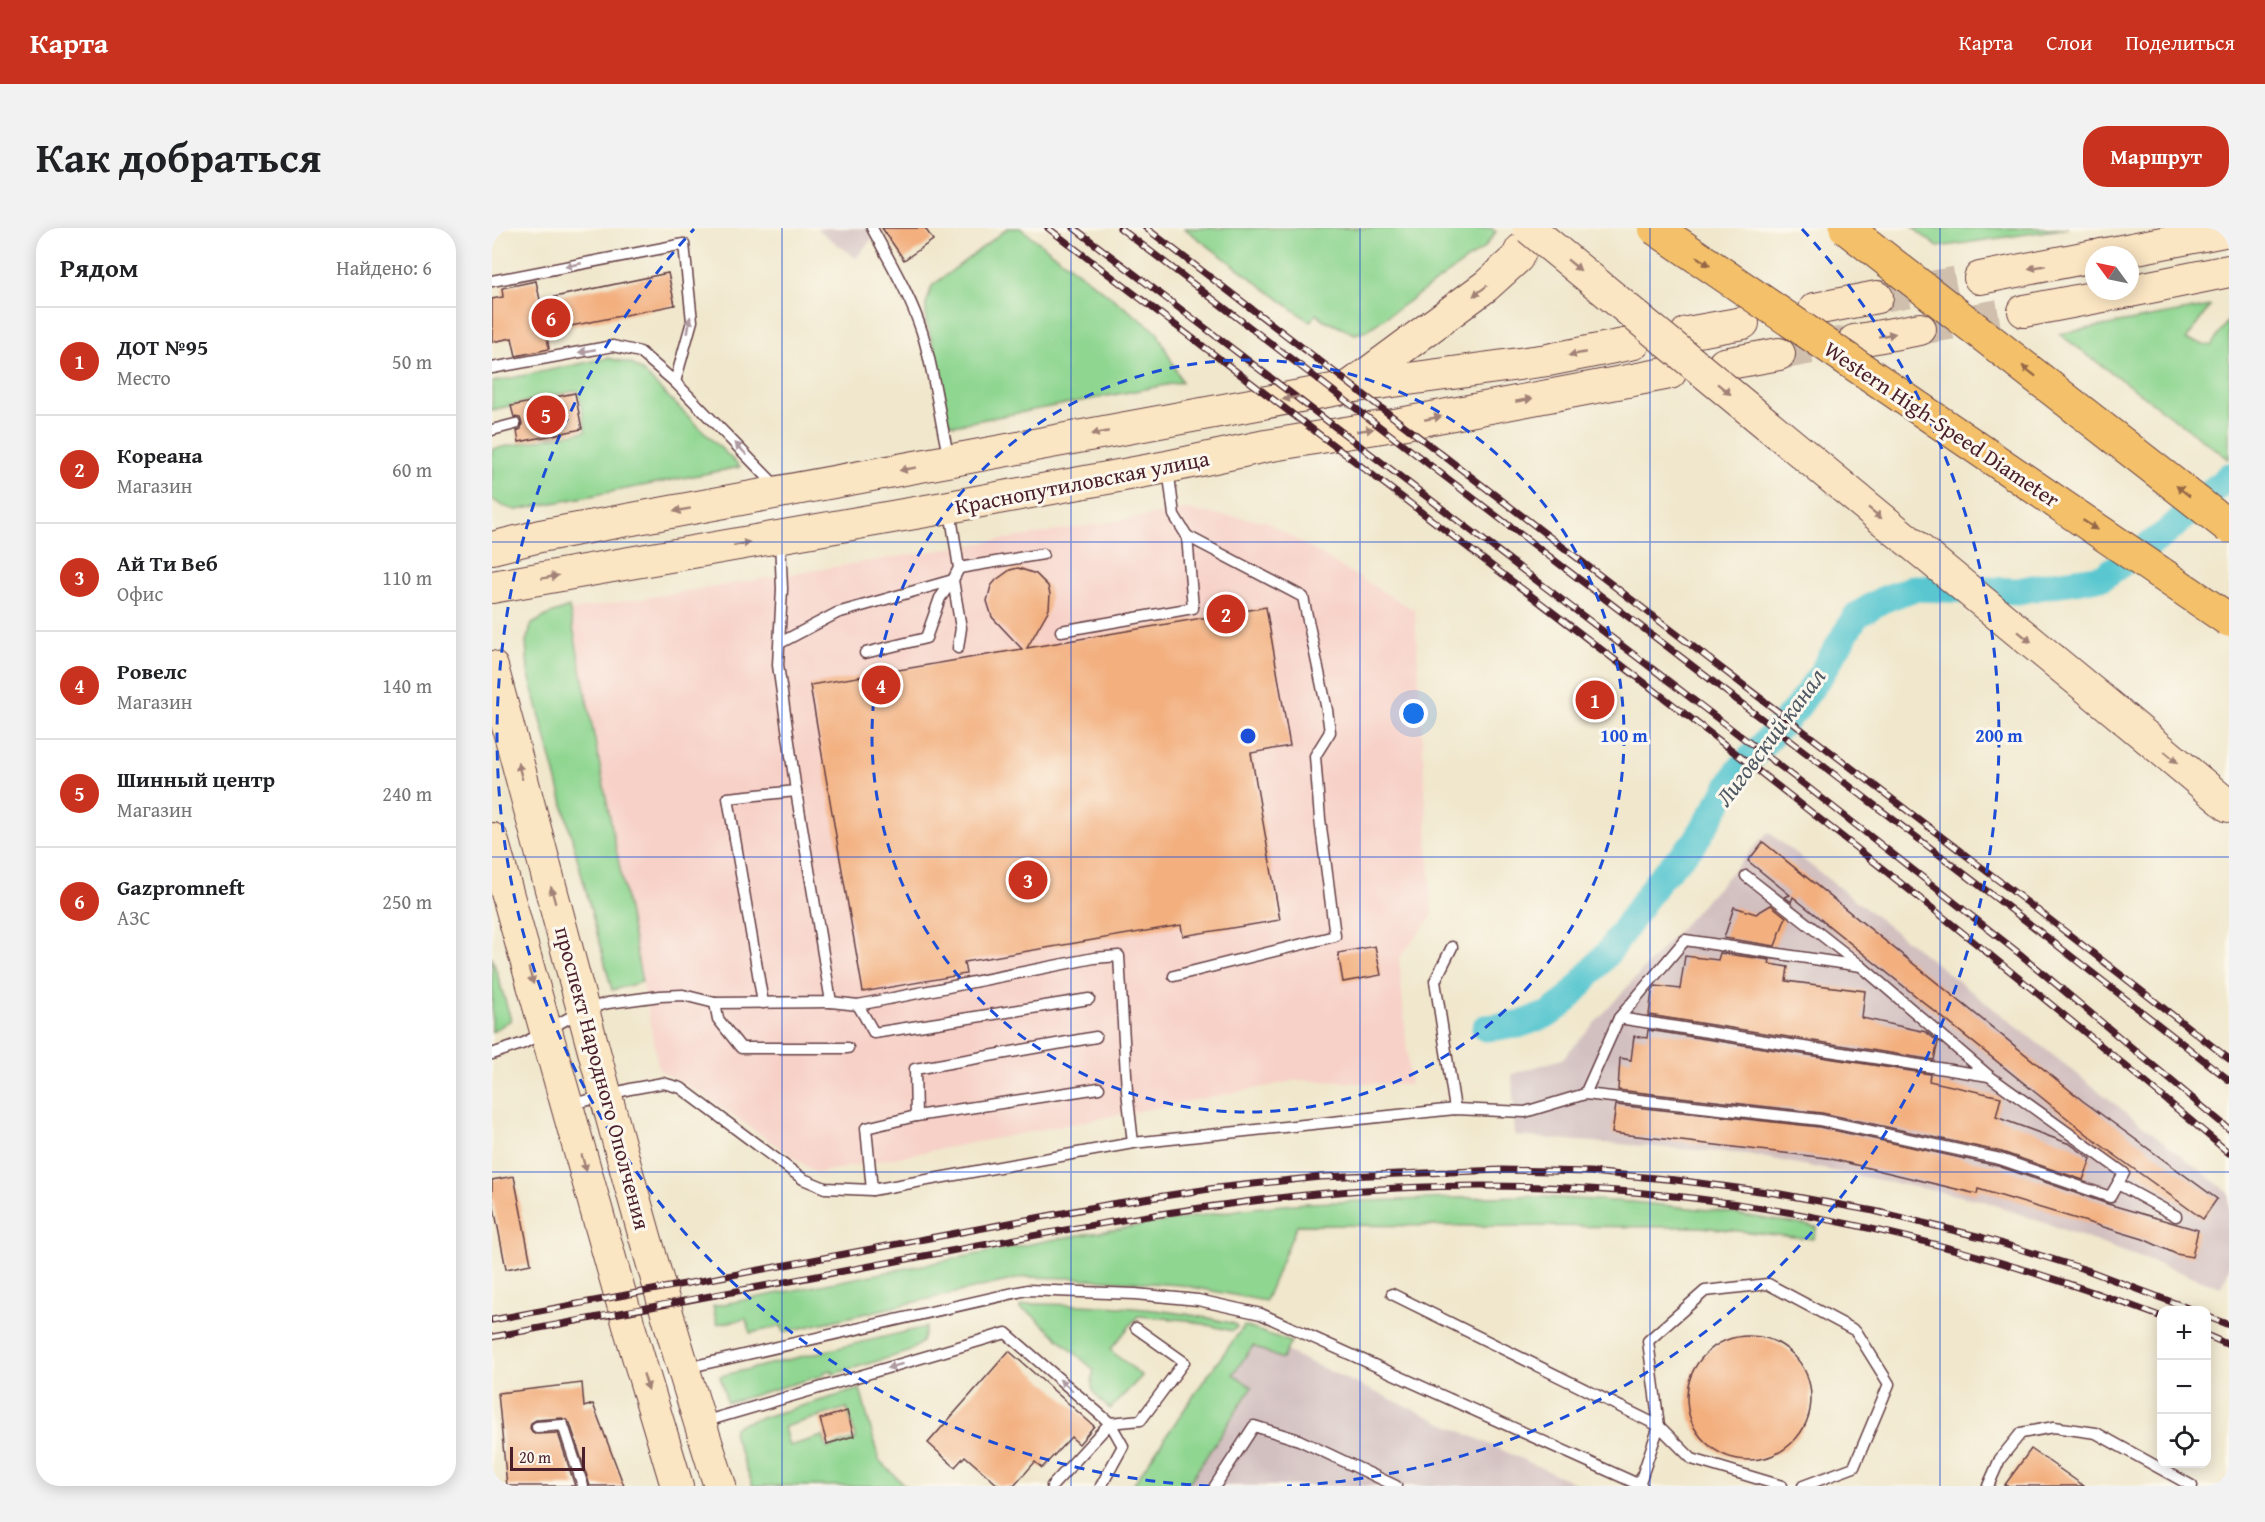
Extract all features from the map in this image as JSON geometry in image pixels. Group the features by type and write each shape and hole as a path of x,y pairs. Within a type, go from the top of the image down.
{"highway":[{"name":"Western High-Speed Diameter","path":"1655,228 2229,620"},
{"path":"1846,228 2229,527"}],"main road":[{"path":"2139,248 2229,230"},
{"path":"1349,387 1486,286 1517,258 1525,239 2126,720 2229,806"},
{"path":"1980,278 2085,258"},
{"path":"2139,289 2229,272"},
{"path":"1815,309 1877,297"},
{"path":"2024,311 2085,299"},
{"path":"1688,333 1743,323"},
{"path":"1854,341 1920,329"},
{"name":"Краснопутиловская улица","path":"492,548 540,536 1349,387 1548,360 1634,344"},
{"path":"1724,364 1779,354"},
{"name":"Краснопутиловская улица","path":"492,587 949,507 1167,467 1266,446 1400,424 1671,373"},
{"name":"проспект Народного Ополчения","path":"492,667 606,1095 720,1486"},
{"name":"проспект Народного Ополчения","path":"492,839 629,1326 677,1486"}],"lane":[{"path":"872,228 906,291 921,331 933,373 949,462"},
{"path":"492,281 684,244 692,321 675,382"},
{"path":"492,368 614,346 640,352 675,382 781,492"},
{"path":"492,430 515,424"},
{"path":"1061,631 1193,608 1187,536 1174,516 1167,467"},
{"path":"865,653 926,638 940,598 959,568 949,507"},
{"path":"1174,976 1335,936 1320,819 1315,756 1330,732 1303,597 1187,536"},
{"path":"779,537 782,589 778,665 831,1002"},
{"path":"959,568 1043,554"},
{"path":"780,643 837,613 953,580"},
{"path":"953,580 961,628 958,648"},
{"path":"763,1003 728,798 796,791"},
{"path":"568,1106 663,1083 681,1088 803,1179 825,1188 872,1190 1133,1143 1455,1109 1526,1112 1585,1094 1820,1120 2000,1159 2110,1197 2124,1173 1989,1076 1861,966 1746,876"},
{"path":"1585,1094 1618,1018 1685,940 1861,966"},
{"path":"1452,947 1435,981 1455,1109"},
{"path":"492,1054 524,1043 583,1011 608,1003 682,995 715,1003 831,1002 858,1005 1094,958 1119,956 1127,1091 1133,1143"},
{"path":"858,1005 874,1033 1089,999"},
{"path":"715,1003 718,1019 741,1048 848,1048"},
{"path":"1618,1018 1989,1076"},
{"path":"916,1116 915,1069 1096,1037"},
{"path":"872,1190 866,1128 916,1116 1099,1089"},
{"path":"2118,1184 2176,1216"},
{"path":"684,1368 1027,1290 1135,1293 1198,1300 1261,1314 1641,1485 1659,1426 1648,1341 1705,1291 1768,1284 1856,1331 1889,1384 1854,1467 1803,1486"},
{"path":"1392,1294 1659,1426 1692,1459 1782,1486"},
{"path":"1052,1486 1110,1423 1141,1420 1184,1362 1137,1328"},
{"path":"700,1423 1006,1333 1110,1423 1123,1446 1101,1486"},
{"path":"537,1427 563,1425 584,1486"},
{"path":"1215,1486 1254,1426 1299,1440 1396,1486"},
{"path":"1988,1486 2000,1459 2021,1433 2054,1427 2096,1433 2192,1486"}],"shaded area":[{"path":"816,228 881,228 856,258"},
{"path":"1184,510 1265,521 1415,611 1432,916 1399,958 1410,1085 1299,1080 816,1173 701,1093 659,1070 571,610"},
{"path":"1768,832 2229,1193 2229,1269 2221,1287 1981,1200 1747,1154 1515,1136 1512,1074 1562,1059"},
{"path":"1246,1333 1581,1486 1146,1486"}],"green space":[{"path":"1008,228 1020,228 1157,332 1182,382 954,425 948,422 939,364 926,321 926,304 932,286"},
{"path":"1184,228 1491,228 1496,232 1484,248 1366,331 1355,334 1316,314 1310,322"},
{"path":"1913,228 2068,228 1938,247"},
{"path":"2210,306 2186,340 2211,346 2229,319 2229,459 2059,334"},
{"path":"608,358 632,364 643,372 740,467 517,510 510,509 492,499 492,449 586,431 578,390 492,410 492,382"},
{"path":"569,607 642,982 612,990 528,671 526,641 532,624"},
{"path":"492,957 511,1020 492,1032"},
{"path":"1523,1196 1632,1202 1718,1211 1817,1227 1813,1239 1701,1227 1297,1225 1265,1301 1181,1285 1025,1277 783,1332 782,1326 750,1333 746,1319 717,1324 713,1306 1061,1238 1244,1209 1305,1203"},
{"path":"1031,1304 1159,1310 1210,1318 1235,1324 1237,1327 1232,1331 1186,1320 1138,1316 1110,1350 1142,1376 1110,1409 1092,1388 1094,1370 1030,1313 1020,1309 1020,1306"},
{"path":"1244,1326 1291,1342 1282,1359 1253,1346 1233,1374 1252,1387 1187,1486 1132,1486 1203,1382"},
{"path":"926,1327 922,1342 908,1352 833,1374 832,1370 824,1372 824,1375 727,1403 720,1376"},
{"path":"860,1389 879,1460 905,1486 753,1486 733,1434 734,1428 740,1424","holes":["847,1408 856,1439 827,1448 823,1436 789,1446 784,1427"]}],"building":[{"path":"882,228 925,228 933,240 904,260"},
{"path":"668,273 675,305 546,331 549,349 516,356 512,338 492,342 492,299 503,297 502,288 536,281 540,300"},
{"path":"575,393 582,429 519,442 517,431 521,429 522,423 520,418 514,417 511,406"},
{"path":"1018,568 1036,574 1048,586 1050,594 1049,609 1027,648 1266,607 1290,746 1251,753 1280,920 1183,936 1181,925 964,962 966,974 863,992 810,685 1022,649 992,617 987,601 991,586 996,580 1010,570"},
{"path":"1608,690 1612,714 1594,716 1579,706 1590,693"},
{"path":"1763,842 2083,1101 2217,1199 2203,1219 2098,1143 1793,897 1791,902 1785,897 1790,895 1748,861"},
{"path":"1771,905 1786,917 1775,946 1724,938 1734,907 1756,914"},
{"path":"1375,946 1381,975 1343,982 1338,953"},
{"path":"1720,953 1770,960 1769,964 1788,967 1786,981 1865,991 1862,1018 1926,1032 1938,1042 1934,1060 1649,1015 1652,991 1656,986 1680,989 1685,956 1718,960"},
{"path":"1648,1030 1930,1074 1929,1081 2001,1097 1996,1117 2070,1144 2091,1159 2083,1180 2002,1152 1822,1113 1618,1090 1620,1058 1631,1060 1634,1036 1647,1038"},
{"path":"1616,1105 1819,1127 1998,1166 2108,1204 2198,1230 2192,1257 2176,1254 2143,1239 1978,1189 1977,1194 1827,1158 1612,1133"},
{"path":"514,1176 531,1264 506,1269 492,1197 492,1180"},
{"path":"1749,1336 1773,1341 1793,1354 1806,1374 1811,1398 1806,1422 1793,1442 1773,1455 1749,1460 1725,1455 1705,1442 1692,1422 1687,1398 1692,1374 1705,1354 1725,1341"},
{"path":"1009,1351 1094,1426 1079,1444 1071,1437 1042,1468 1035,1462 1014,1486 999,1486 965,1456 955,1467 928,1443"},
{"path":"582,1383 584,1407 593,1404 624,1486 590,1486 570,1423 562,1418 536,1420 531,1423 530,1428 533,1433 537,1434 558,1433 575,1486 507,1486 498,1393"},
{"path":"847,1411 854,1436 827,1444 820,1419"},
{"path":"2031,1449 2084,1486 2004,1486"}],"waterway":[{"name":"Лиговский канал","path":"1485,1028 1518,1025 1549,1014 1567,1000 1610,950 1659,879 1695,842 1739,770 1796,709 1821,674 1856,616 1882,600 1914,588 2018,591 2103,577 2166,533 2229,476"}],"tunnel":[{"path":"1877,297 1980,278"},
{"path":"1920,329 2024,311"},
{"path":"1779,354 1846,342"}],"railway":[{"path":"1048,228 1793,798 2085,1032 2229,1153"},
{"path":"1074,228 1805,785 2020,954 2229,1129"},
{"path":"1120,228 2039,931 2229,1080"},
{"path":"1146,228 2229,1059"},
{"path":"492,1320 1111,1204 1216,1188 1320,1177 1502,1170 1590,1172 1676,1180 1775,1193 1874,1211 1981,1237 2087,1270 2182,1306"},
{"path":"492,1337 1130,1219 1316,1194 1452,1186 1555,1187 1663,1195 1809,1216 1880,1231 2022,1269 2157,1315"},
{"path":"2211,1318 2229,1325"},
{"path":"2211,1337 2229,1345"}],"place":[{"name":"Gazpromneft","path":"551,318"},
{"name":"Шинный центр","path":"546,415"},
{"name":"Кореана","path":"1226,614"},
{"name":"Ровелс","path":"881,685"},
{"name":"ДОТ №95","path":"1595,700"},
{"name":"Ай Ти Веб","path":"1028,880"}]}
